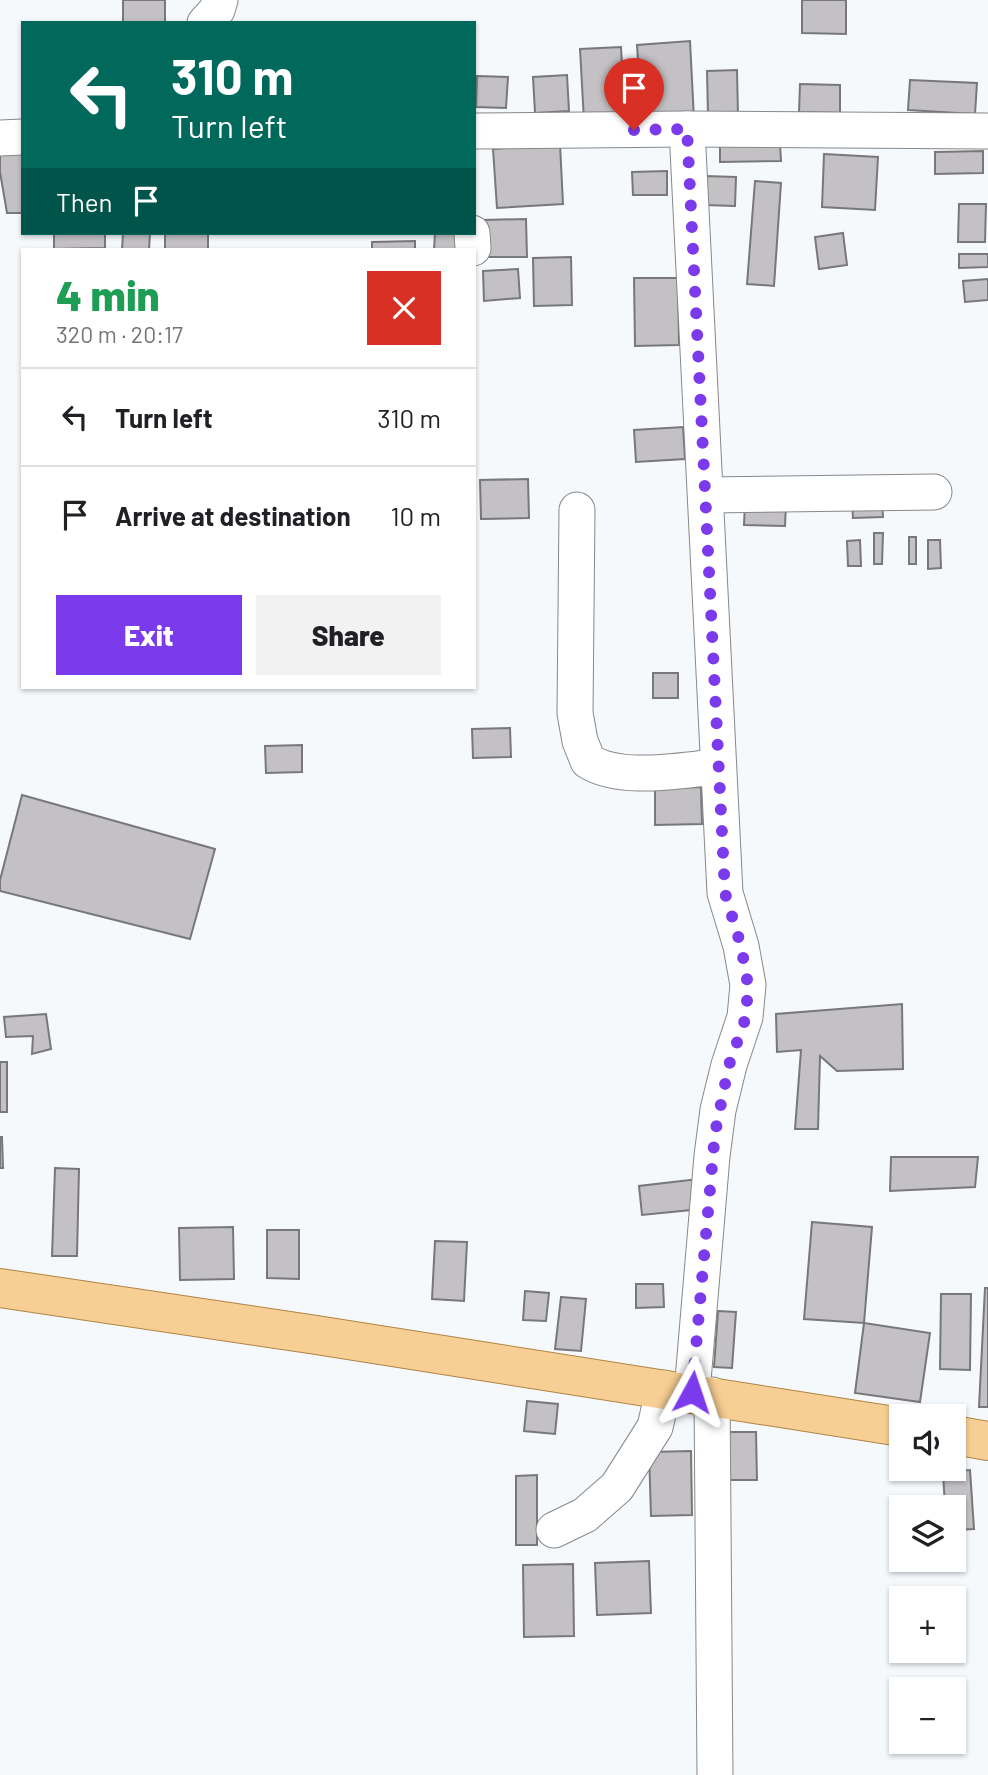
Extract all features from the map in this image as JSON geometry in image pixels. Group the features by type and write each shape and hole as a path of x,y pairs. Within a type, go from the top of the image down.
{"main road":[{"path":"0,1288 690,1392 889,1425"},
{"path":"966,1437 988,1441"}],"street":[{"path":"207,21 217,10 220,0"},
{"path":"687,129 725,893 741,946 748,985 746,1017 729,1065 718,1110 690,1392 715,1775"},
{"path":"476,131 988,131"},
{"path":"0,138 21,137"},
{"path":"706,495 934,492"},
{"path":"577,510 575,713 580,741 588,761 607,771 626,772 717,767"},
{"path":"554,1530 585,1514 618,1487 654,1427 690,1392"}],"building":[{"path":"123,0 165,0 165,21 123,21"},
{"path":"802,0 846,0 846,34 802,33"},
{"path":"690,41 694,119 642,122 637,45"},
{"path":"621,47 625,119 584,121 580,49"},
{"path":"737,70 738,116 708,116 707,71"},
{"path":"567,75 569,111 535,113 533,77"},
{"path":"477,76 508,77 506,108 476,107"},
{"path":"910,80 977,83 975,114 908,110"},
{"path":"800,84 840,85 840,113 799,112"},
{"path":"560,144 563,204 497,208 493,149"},
{"path":"780,144 781,161 720,162 720,145"},
{"path":"0,146 21,146 21,213 7,213 0,172"},
{"path":"983,151 983,173 935,174 935,152"},
{"path":"824,154 878,157 875,210 822,207"},
{"path":"667,171 667,195 633,195 632,172"},
{"path":"705,176 736,177 735,206 704,205"},
{"path":"755,181 781,183 774,286 747,284"},
{"path":"959,204 986,204 985,242 958,242"},
{"path":"526,219 527,257 484,257 483,220"},
{"path":"843,233 847,265 819,269 815,237"},
{"path":"54,235 105,235 105,248 54,248"},
{"path":"123,235 150,235 149,248 122,248"},
{"path":"165,235 208,235 208,248 165,248"},
{"path":"435,235 459,235 458,248 434,248"},
{"path":"415,241 415,248 372,248 372,242"},
{"path":"959,254 988,254 988,267 959,268"},
{"path":"571,257 572,305 534,306 533,258"},
{"path":"518,269 520,298 484,301 483,271"},
{"path":"634,278 678,278 679,345 635,346"},
{"path":"988,279 988,300 965,302 963,281"},
{"path":"683,427 685,459 636,462 634,430"},
{"path":"528,479 529,518 481,519 480,480"},
{"path":"882,501 883,517 853,518 852,502"},
{"path":"745,503 786,504 785,526 744,525"},
{"path":"874,533 883,533 882,564 874,564"},
{"path":"909,537 916,537 916,564 909,564"},
{"path":"860,540 861,566 848,566 847,541"},
{"path":"928,540 940,540 941,568 928,569"},
{"path":"653,673 678,673 678,698 653,698"},
{"path":"510,728 511,757 473,758 472,729"},
{"path":"302,745 302,772 266,773 265,746"},
{"path":"701,787 702,824 655,825 655,788"},
{"path":"22,795 215,849 190,939 0,891 0,880"},
{"path":"902,1004 903,1069 837,1071 820,1056 818,1129 795,1129 801,1050 777,1052 776,1014"},
{"path":"46,1014 51,1049 32,1054 33,1036 6,1037 4,1017"},
{"path":"0,1062 7,1062 7,1112 0,1112"},
{"path":"2,1137 3,1168 0,1168"},
{"path":"891,1157 978,1157 975,1187 890,1191"},
{"path":"55,1168 79,1169 77,1256 52,1256"},
{"path":"698,1179 701,1209 642,1215 639,1186"},
{"path":"812,1222 872,1227 864,1323 804,1319"},
{"path":"233,1227 234,1279 180,1280 179,1228"},
{"path":"267,1230 299,1230 299,1279 267,1278"},
{"path":"435,1241 467,1242 464,1301 432,1299"},
{"path":"636,1284 663,1284 664,1307 636,1308"},
{"path":"985,1288 988,1288 988,1407 979,1407"},
{"path":"525,1291 549,1293 546,1321 523,1320"},
{"path":"941,1294 971,1294 970,1370 940,1369"},
{"path":"561,1297 586,1299 581,1351 555,1349"},
{"path":"718,1311 736,1312 732,1368 714,1367"},
{"path":"864,1323 930,1333 920,1402 855,1393"},
{"path":"527,1401 558,1404 555,1434 524,1431"},
{"path":"727,1432 756,1432 757,1480 727,1480"},
{"path":"691,1451 692,1515 651,1516 649,1452"},
{"path":"966,1470 970,1470 974,1529 966,1529 966,1495 944,1495 944,1481 966,1481"},
{"path":"537,1475 537,1545 516,1545 516,1476"},
{"path":"649,1561 651,1613 597,1615 595,1563"},
{"path":"573,1564 574,1636 524,1637 523,1565"}],"route":[{"path":"634,130 687,129 725,893 741,946 748,985 746,1017 729,1065 718,1110 692,1392"}]}
